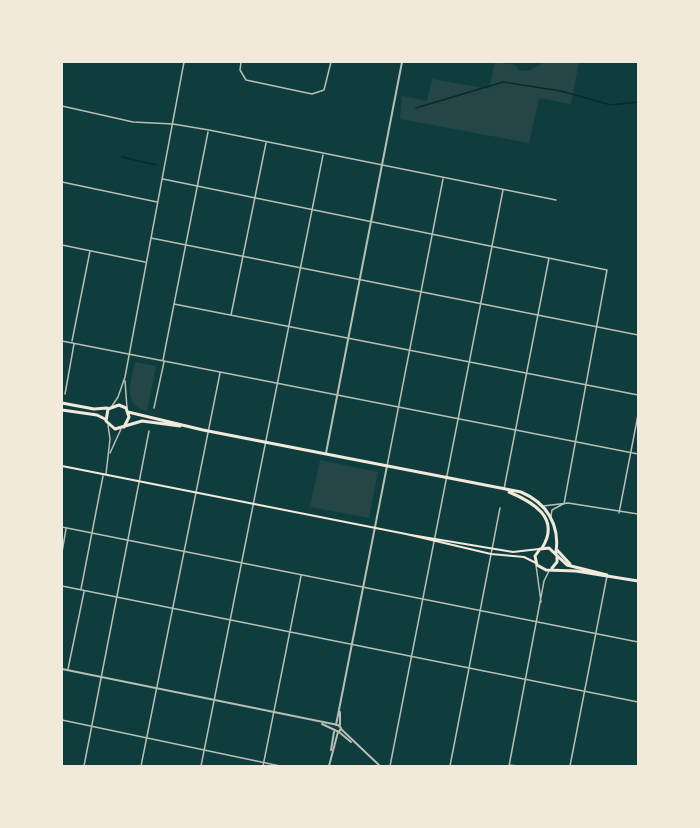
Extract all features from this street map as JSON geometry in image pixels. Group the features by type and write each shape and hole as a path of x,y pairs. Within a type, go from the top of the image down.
{"main road":[{"path":"62,403 94,410 118,405 128,411 188,427 522,492 543,506 551,516 556,530 557,552 557,562 551,569"},
{"path":"105,419 110,408"},
{"path":"62,410 98,415 105,419 108,425 122,428 142,421 188,427"},
{"path":"122,428 129,420 128,411"},
{"path":"62,466 492,549 518,553 541,548 552,549 575,569"},
{"path":"504,490 525,498 543,513 549,529 536,554 536,563"},
{"path":"405,534 434,543 491,554 524,557 543,569 575,569 639,581"}],"street":[{"path":"110,408 118,397 124,377 184,62"},
{"path":"242,62 240,70 246,80 312,94 324,90 331,62"},
{"path":"326,454 402,62"},
{"path":"62,106 133,122 173,124 209,130 556,200"},
{"path":"154,408 209,130"},
{"path":"231,315 266,142"},
{"path":"201,766 323,154"},
{"path":"329,766 444,178"},
{"path":"163,180 608,270 573,442 564,504"},
{"path":"62,182 158,202"},
{"path":"390,766 503,190"},
{"path":"151,238 639,335"},
{"path":"62,245 146,262"},
{"path":"65,394 90,251"},
{"path":"504,490 549,258"},
{"path":"174,303 639,395"},
{"path":"62,341 639,454"},
{"path":"141,766 220,372"},
{"path":"124,377 128,411"},
{"path":"619,513 639,416"},
{"path":"108,425 109,457"},
{"path":"68,670 104,475 122,428"},
{"path":"84,766 149,431"},
{"path":"551,516 552,510 564,504"},
{"path":"543,506 564,504 639,514"},
{"path":"450,766 500,508"},
{"path":"62,527 639,642"},
{"path":"62,552 66,528"},
{"path":"536,563 541,603"},
{"path":"517,766 509,766 538,622 544,580 551,569"},
{"path":"263,766 302,575"},
{"path":"570,766 607,575"},
{"path":"62,586 639,702"},
{"path":"62,669 157,686 317,722 337,729 380,766"},
{"path":"62,720 280,766"}],"shaded area":[{"path":"495,62 515,65 519,70 527,71 545,62 579,62 571,104 539,98 529,143 400,119 402,96 427,101 432,79 489,89"},
{"path":"135,362 156,366 147,411 134,404 131,398 130,385"},
{"path":"320,460 378,472 369,518 310,507"}],"waterway":[{"path":"416,108 503,82 561,91 611,105 638,102"},
{"path":"122,157 156,165"}]}
